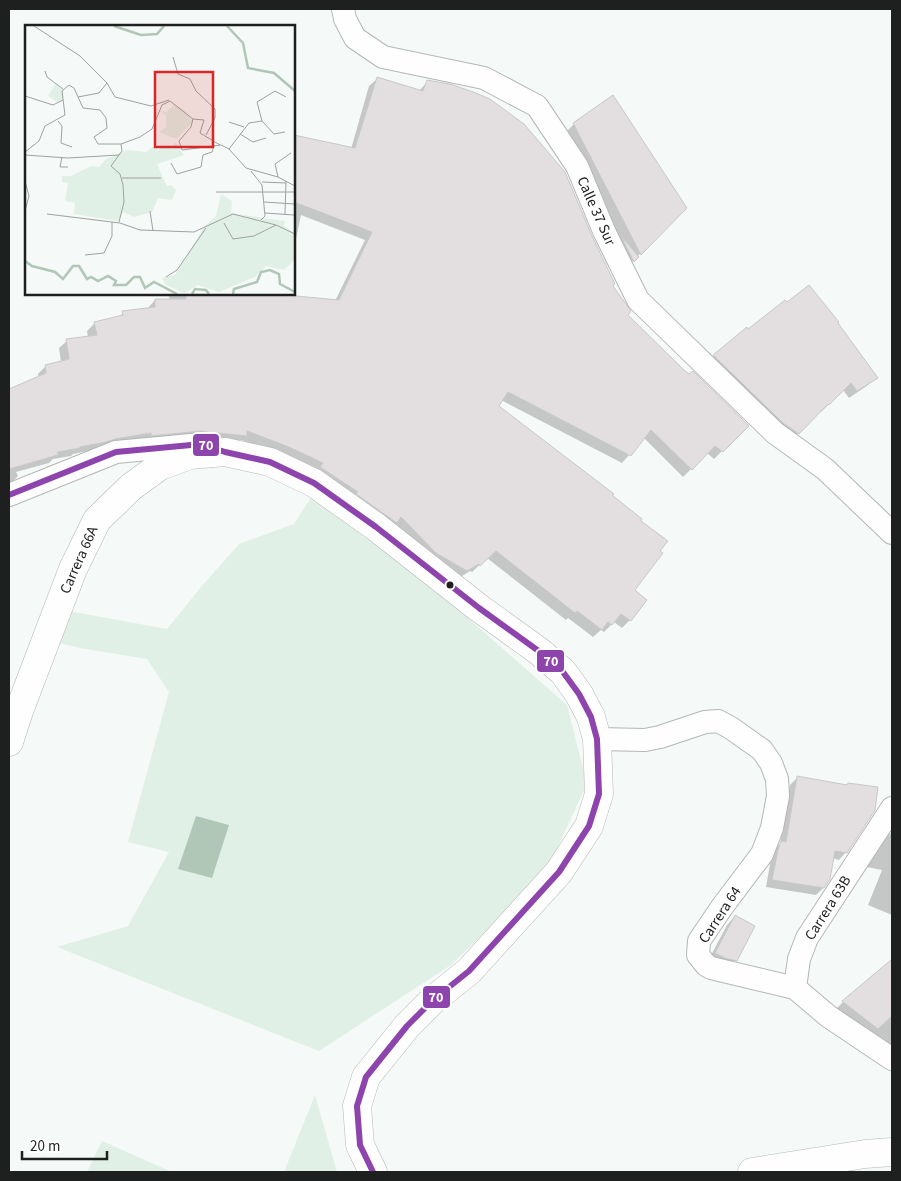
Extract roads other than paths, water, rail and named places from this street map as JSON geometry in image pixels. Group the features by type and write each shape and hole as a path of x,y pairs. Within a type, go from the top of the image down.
{"main road":[{"name":"Carrera 66A","path":"9,742 72,569 97,520 131,487 160,466 190,455 226,452 270,462 314,483 376,527 478,608 540,652 563,672 579,694 591,717 597,739 599,794 589,826 560,872 469,971 433,1000 407,1026 366,1077 357,1106 360,1145 373,1172"},
{"path":"752,1172 865,1154 892,1152"}],"street":[{"name":"Calle 37 Sur","path":"344,9 345,19 355,38 383,57 484,78 536,106 577,166 604,230 638,300 775,433 825,469 892,533"},
{"path":"9,495 116,452 202,444 226,452"},
{"name":"Carrera 64","path":"597,739 645,740 705,722 718,721 762,750 771,763 777,779 778,796 772,828 762,854 699,941 698,955 710,968 795,988"},
{"name":"Carrera 63B","path":"795,988 799,959 807,938 892,808"},
{"path":"795,988 828,1016 892,1059"}]}
